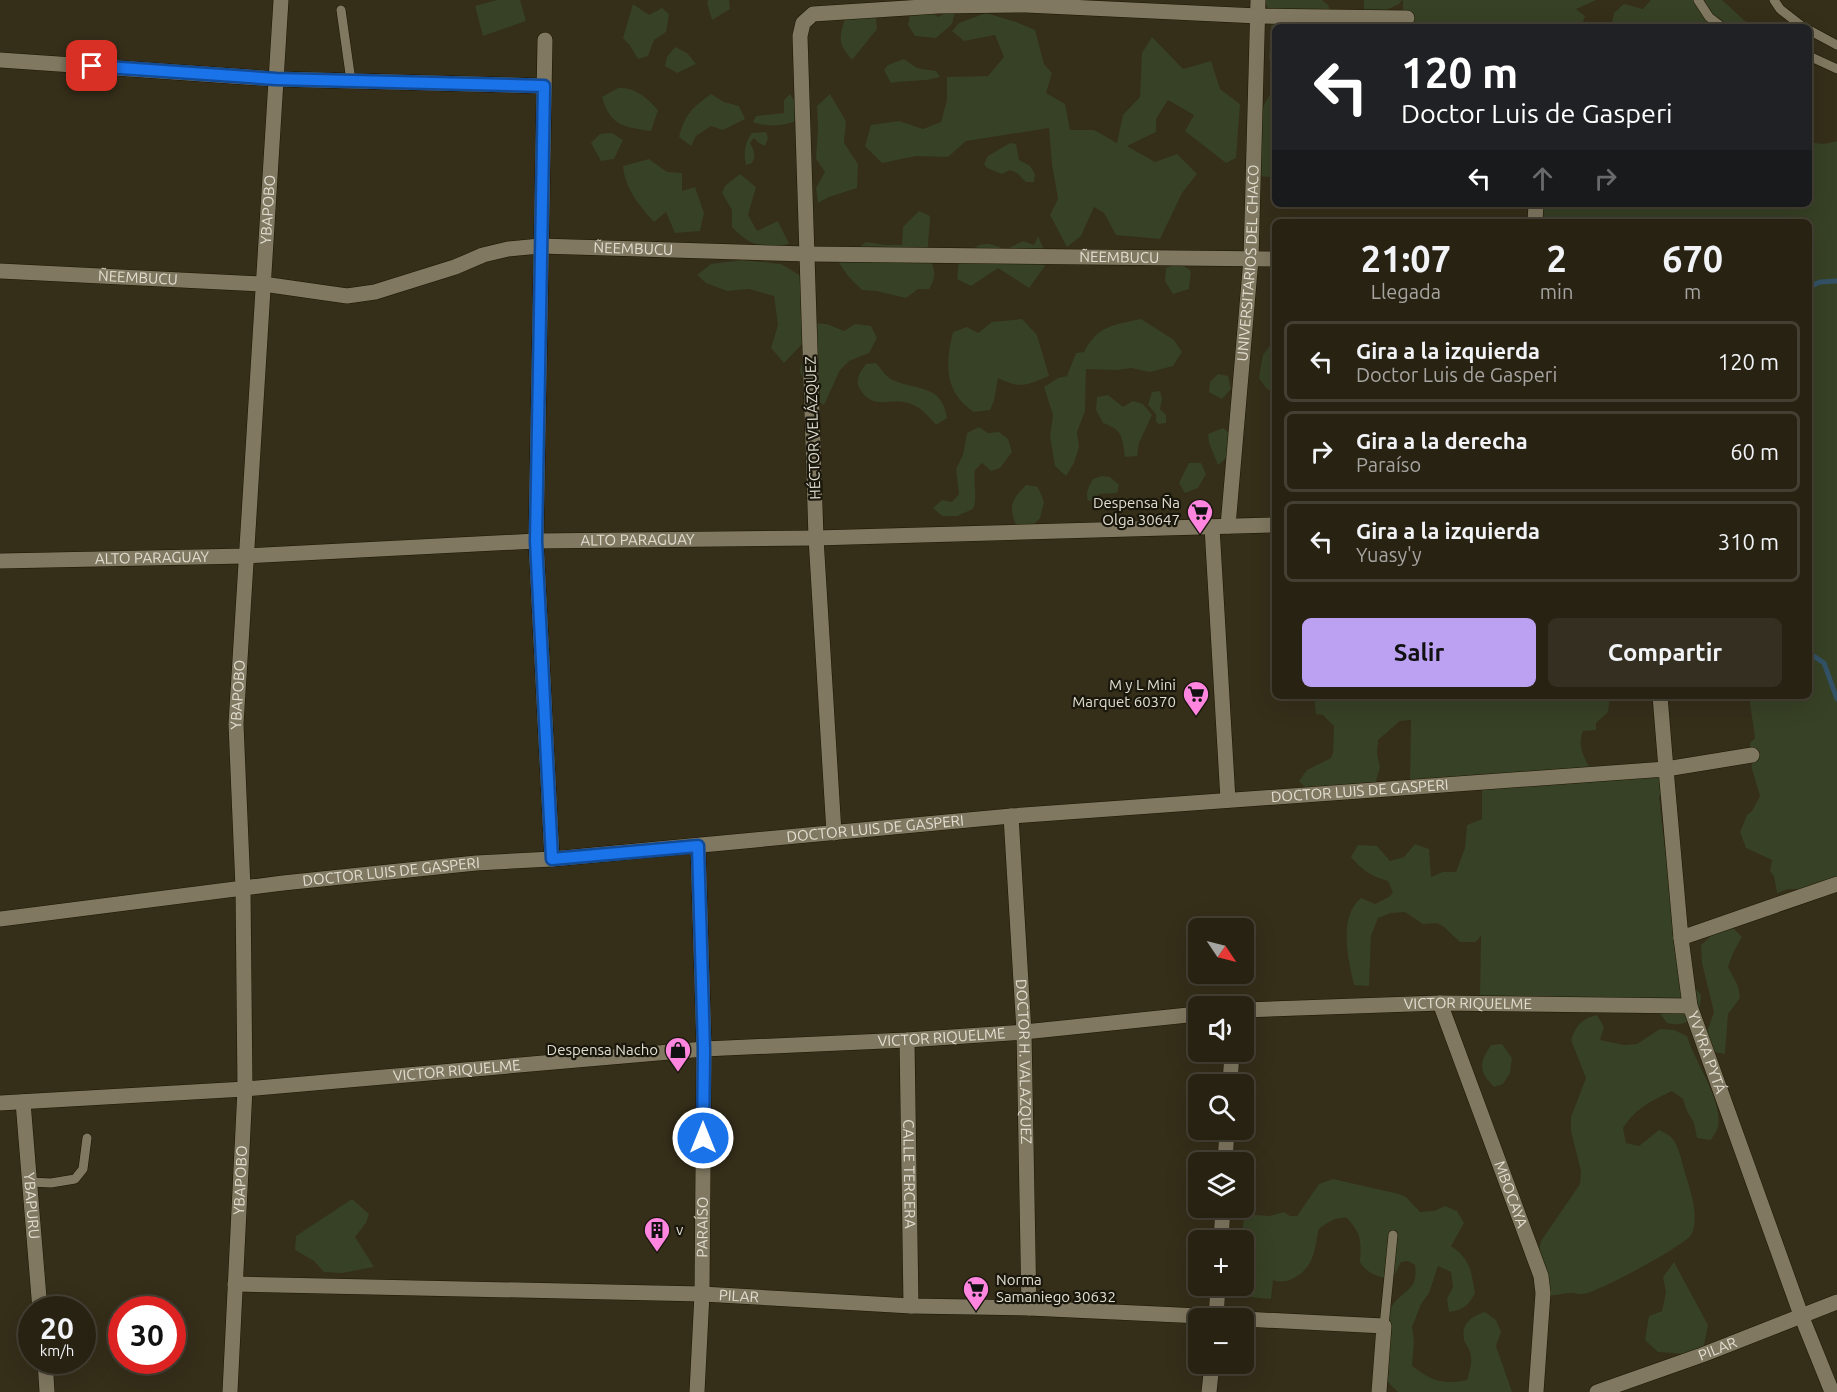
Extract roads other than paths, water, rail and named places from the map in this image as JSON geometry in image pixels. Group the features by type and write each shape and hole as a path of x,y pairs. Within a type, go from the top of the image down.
{"street":[{"name":"YBAPOBO","path":"230,1392 245,1089 243,888 236,724 281,0"},
{"name":"UNIVERSITARIOS DEL CHACO","path":"1228,800 1220,526 1251,259 1258,0"},
{"name":"HÉCTOR VELÁZQUEZ","path":"834,833 816,538 800,36 803,23 813,14 938,6 1026,5 1258,16"},
{"path":"1258,16 1407,18"},
{"path":"545,40 536,541 552,859"},
{"path":"0,60 276,79 544,86"},
{"name":"ÑEEMBUCU","path":"0,271 263,284 347,296 375,292 455,267 483,255 508,249 540,246 807,254 1272,259"},
{"name":"ALTO PARAGUAY","path":"0,561 246,556 536,541 816,538 1272,525"},
{"name":"YVYRA PYTÁ","path":"1660,699 1681,938 1690,1006 1832,1392"},
{"name":"DOCTOR LUIS DE GASPERI","path":"0,919 243,888 476,862 552,859 1011,816 1666,769 1752,755"},
{"name":"DOCTOR H. VALAZQUEZ","path":"1011,816 1024,1032 1029,1308"},
{"name":"PARAÍSO","path":"698,846 704,1050 702,1294 698,1392"},
{"path":"1681,938 1837,884"},
{"name":"VICTOR RIQUELME","path":"1254,1010 1440,1004 1690,1006"},
{"name":"MBOCAYA","path":"1440,1004 1541,1276 1543,1293 1536,1392"},
{"name":"VICTOR RIQUELME","path":"0,1103 245,1089 704,1050 1024,1032 1188,1015"},
{"name":"CALLE TERCERA","path":"908,1040 911,1306"},
{"name":"YBAPURU","path":"23,1102 39,1296"},
{"name":"PILAR","path":"235,1284 702,1294 911,1306 1029,1308 1188,1317"},
{"name":"PILAR","path":"1602,1391 1837,1302"},
{"name":"PILAR","path":"1254,1319 1384,1326"},
{"path":"1379,1392 1384,1326"},
{"path":"46,1374 47,1392"},
{"path":"1209,1392 1211,1374"}],"lane":[{"path":"1698,0 1709,17 1718,24"},
{"path":"1774,0 1780,9 1799,24"},
{"path":"340,10 351,81"},
{"path":"1812,32 1837,45"},
{"path":"1812,58 1837,69"},
{"path":"30,1182 51,1183 75,1179 83,1169 87,1138"},
{"path":"1384,1326 1393,1235"}],"waterway":[{"path":"1812,286 1820,282 1837,281"},
{"path":"1812,655 1824,663 1837,699"}],"place":[{"name":"Despensa Ña Olga 30647","path":"1200,535"},
{"name":"M y L Mini Marquet 60370","path":"1196,717"},
{"name":"Despensa Nacho","path":"678,1073"},
{"name":"v","path":"657,1253"},
{"name":"Norma Samaniego 30632","path":"976,1312"}]}
